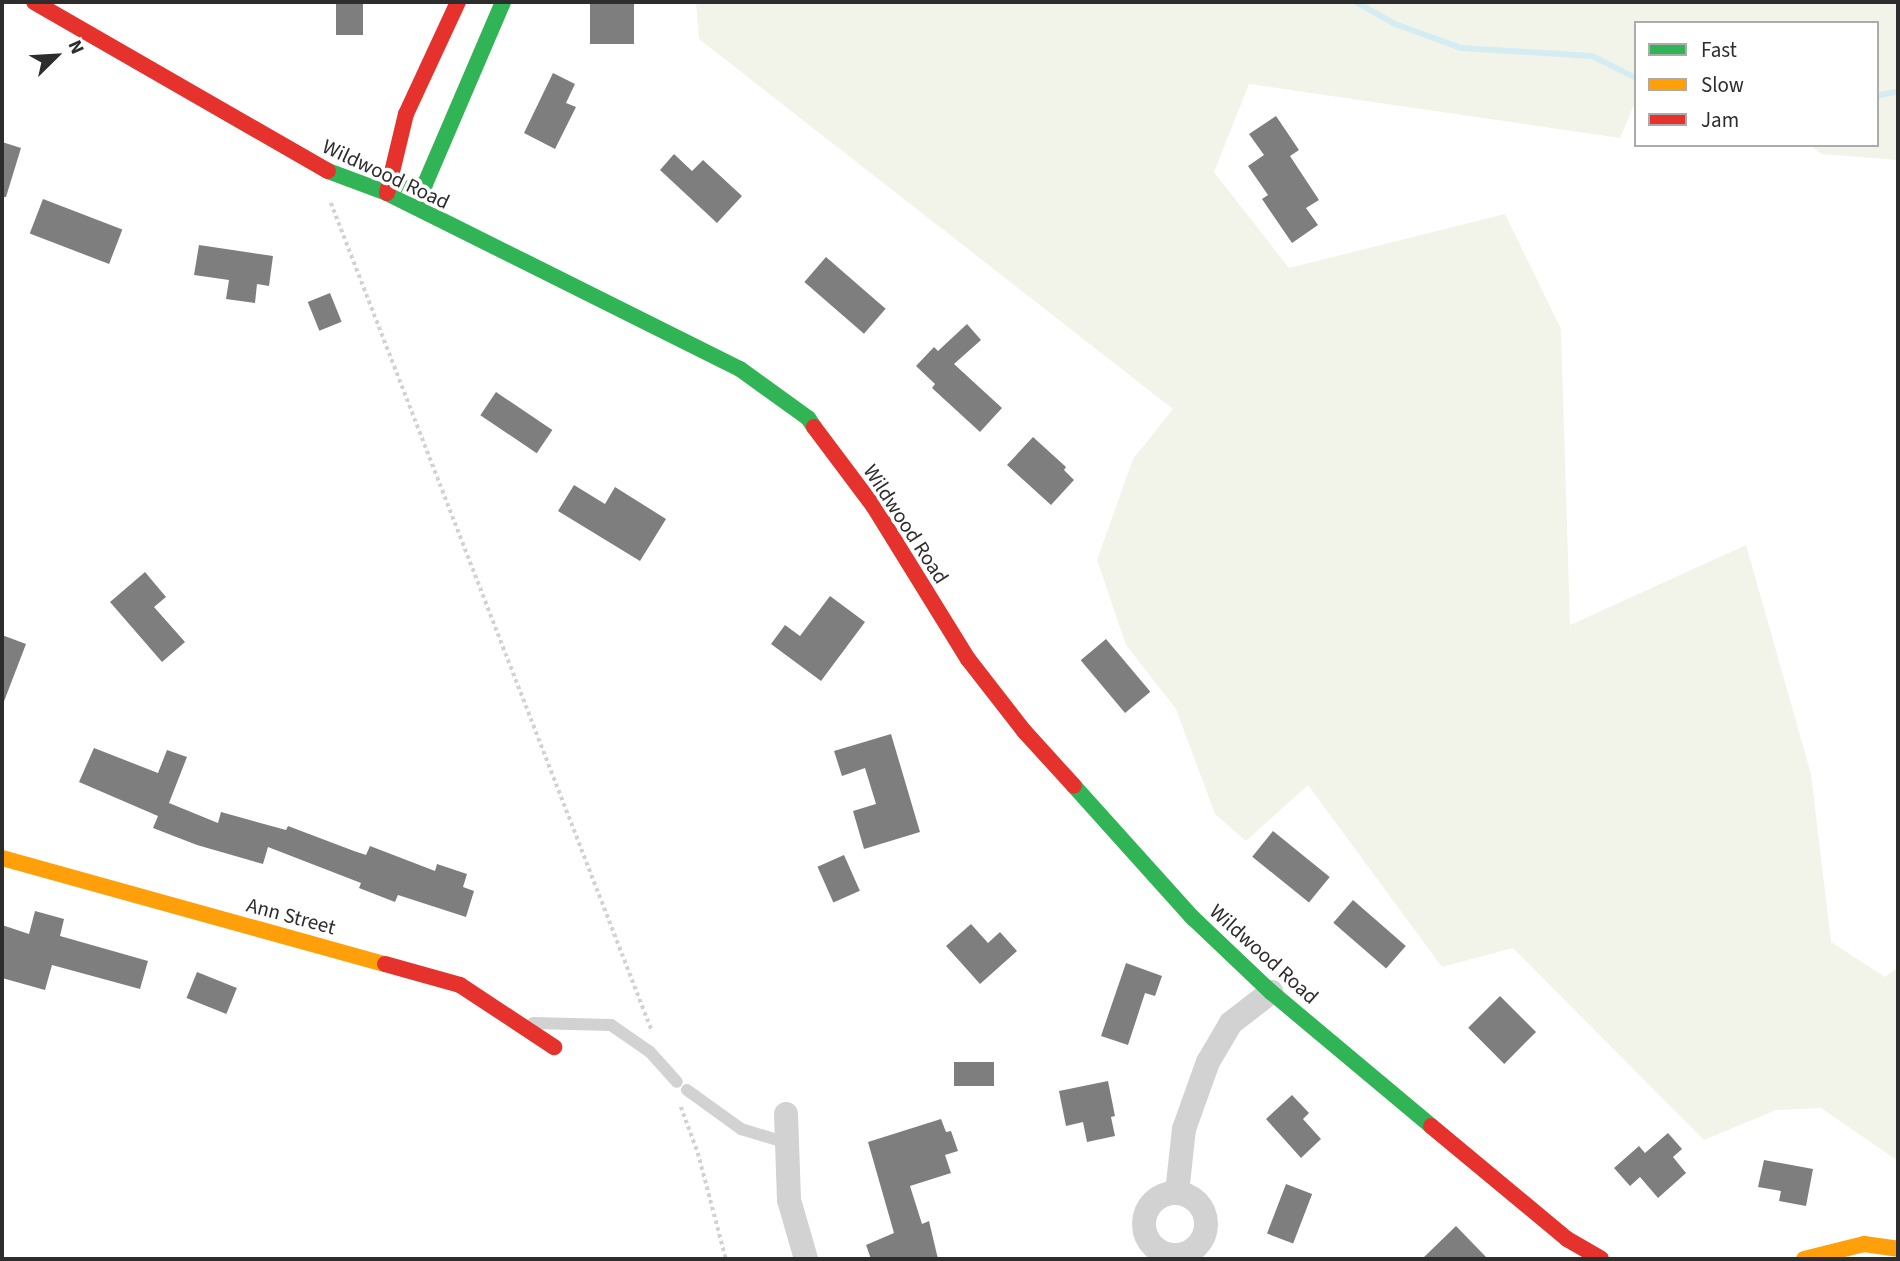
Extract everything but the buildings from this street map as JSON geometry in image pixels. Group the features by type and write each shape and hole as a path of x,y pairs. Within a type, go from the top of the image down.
{"street":[{"name":"Wildwood Road","path":"34,2 317,166 353,183 387,193 740,369 808,418 874,507 968,659 1024,732 1193,918 1271,992 1589,1257"},
{"path":"458,2 406,114 387,193 425,184 503,2"},
{"name":"Ann Street","path":"2,858 460,985 554,1047"},
{"path":"1177,1193 1184,1129 1208,1062 1231,1023 1271,992"},
{"path":"786,1114 789,1200 806,1259"},
{"path":"1804,1259 1864,1244 1898,1249"}],"lane":[{"path":"518,1023 611,1025 650,1052 682,1086 741,1129 785,1142"}],"path":[{"path":"317,166 652,1032"},
{"path":"680,1106 698,1153 726,1259"}],"shaded area":[{"path":"696,2 1898,2 1898,160 1821,154 1813,147 1879,147 1879,21 1634,21 1634,105 1620,138 1249,84 1214,172 1289,268 1505,214 1561,329 1570,625 1746,545 1811,774 1831,942 1885,977 1898,967 1898,1161 1821,1108 1776,1110 1704,1140 1513,948 1442,967 1308,785 1246,841 1215,814 1176,709 1126,645 1097,560 1133,459 1173,409 699,39"}],"waterway":[{"path":"1356,2 1395,24 1461,48 1592,56 1634,77"},
{"path":"1879,96 1898,91"}],"traffic: fast":[{"path":"387,193 425,184 503,2"},
{"path":"328,171 387,193 740,369 808,418 814,427"},
{"path":"1074,786 1193,918 1271,992 1431,1126"}],"traffic: slow":[{"path":"2,858 385,964"},
{"path":"1804,1259 1864,1244 1898,1249"}],"traffic: jam":[{"path":"34,2 328,171"},
{"path":"387,193 406,114 458,2"},
{"path":"814,427 874,507 968,659 1024,731 1074,786"},
{"path":"385,964 460,985 554,1047"},
{"path":"1431,1126 1567,1239 1601,1259"}]}
